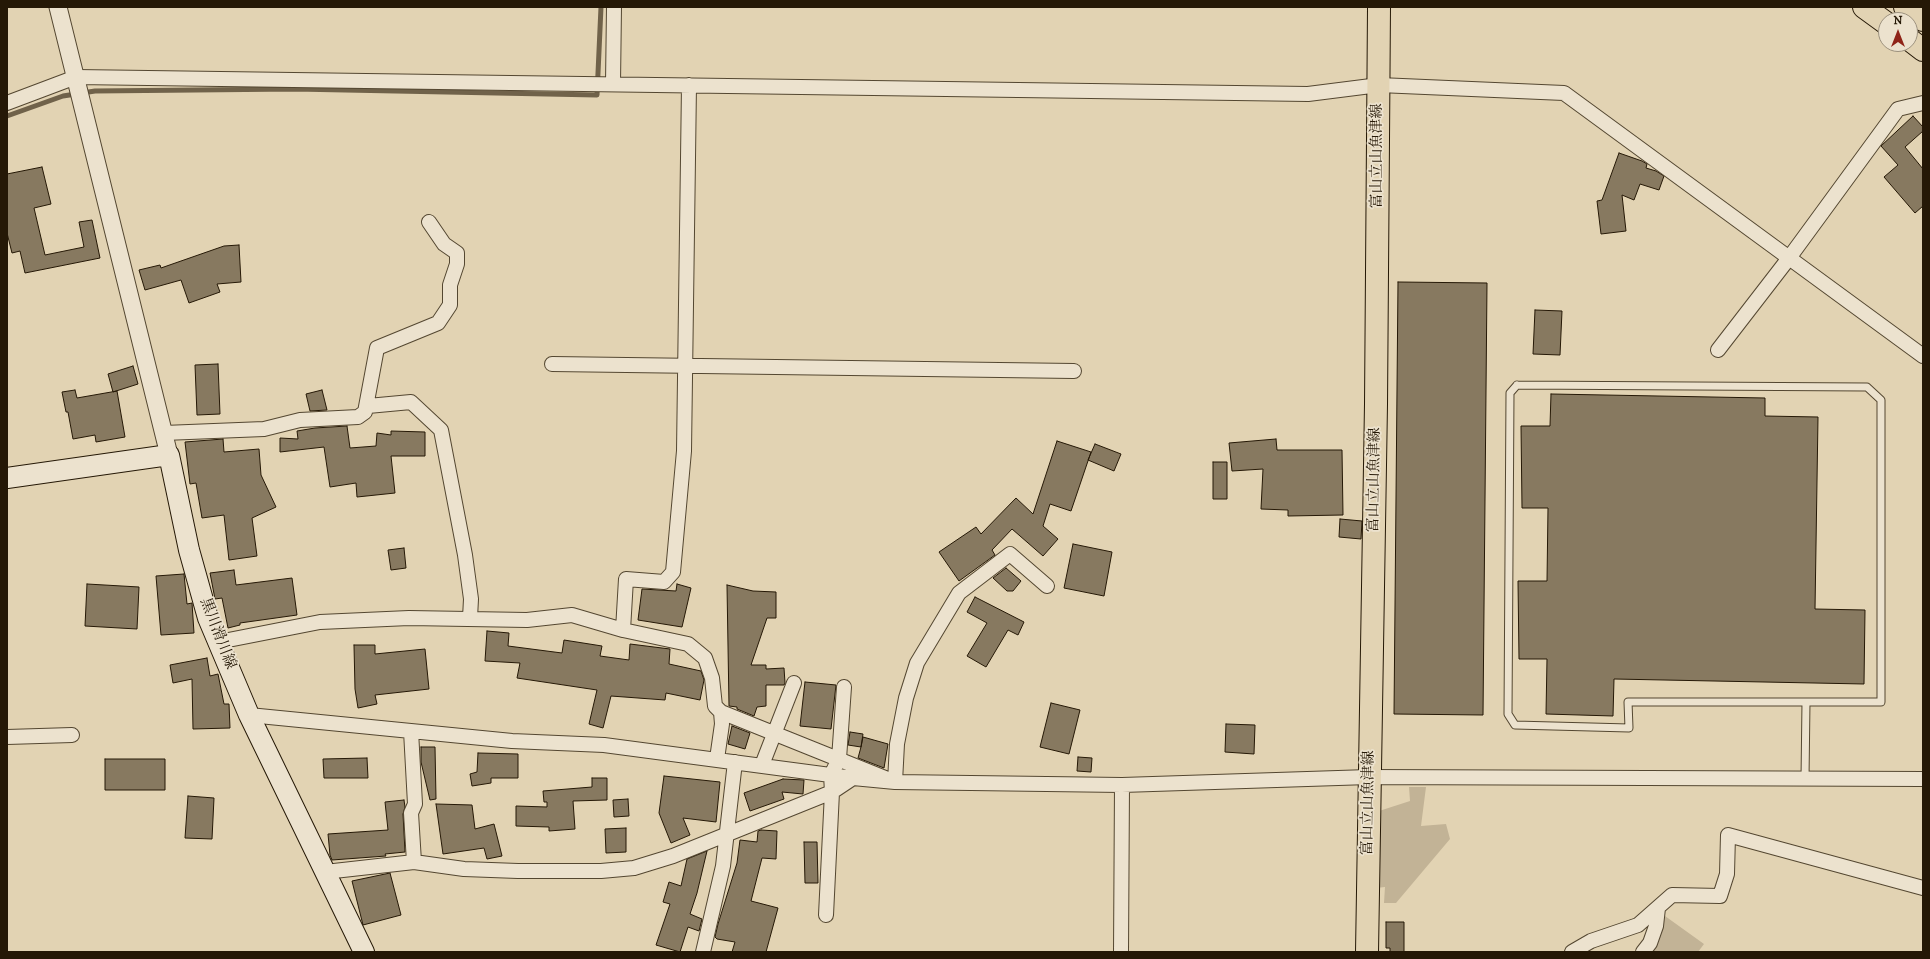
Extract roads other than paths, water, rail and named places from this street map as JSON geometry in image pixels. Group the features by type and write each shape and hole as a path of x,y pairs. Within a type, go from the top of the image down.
{"main road":[{"name":"富山立山魚津線","path":"1367,952 1376,404 1379,7"},
{"path":"1864,7 1878,17"},
{"path":"1905,7 1923,20"},
{"path":"7,478 169,455"},
{"name":"黒川滑川線","path":"169,455 190,550 208,618 249,715 364,952"}],"street":[{"path":"58,7 169,455"},
{"path":"613,83 614,7"},
{"path":"7,103 76,77 613,83 1308,94 1379,85 1564,93 1923,356"},
{"path":"623,630 626,579 664,582 673,572 684,451 689,85"},
{"path":"1718,350 1789,258 1898,109 1923,103"},
{"path":"164,433 264,429 300,420 358,417 365,412 368,406 377,348 438,323 450,305 450,285 456,264 457,253 444,244 429,222"},
{"path":"552,364 1074,371"},
{"path":"368,406 411,402 441,430 465,555 471,599 470,618"},
{"path":"895,782 897,744 906,698 917,663 959,593 1010,554 1047,586"},
{"path":"218,642 320,622 409,618 527,620 572,615 623,630 688,644 705,658 712,678 715,706 721,712 895,782"},
{"path":"762,765 794,683"},
{"path":"826,915 832,792 831,775 839,759 844,687"},
{"path":"717,759 722,724 721,712"},
{"path":"249,715 512,741 604,745 853,778 895,782 1122,784 1369,777 1923,779"},
{"path":"411,731 415,804 411,813 414,862"},
{"path":"7,737 72,735"},
{"path":"703,952 723,866 735,762"},
{"path":"325,872 414,862 464,869 518,871 600,871 634,868 673,856 832,792 853,778"},
{"path":"1122,784 1122,952"},
{"path":"1572,952 1591,941 1638,925 1672,895 1720,896 1727,874 1728,834 1923,888"},
{"path":"1643,952 1650,943 1656,926 1658,908"}],"lane":[{"path":"1517,385 1867,387 1881,400 1881,702 1806,702 1628,702 1629,728 1515,725 1508,714 1508,706 1510,393 1517,385"},
{"path":"1804,779 1806,702"}],"waterway":[{"path":"7,116 63,96 95,91 295,89 597,95 601,7"}]}
